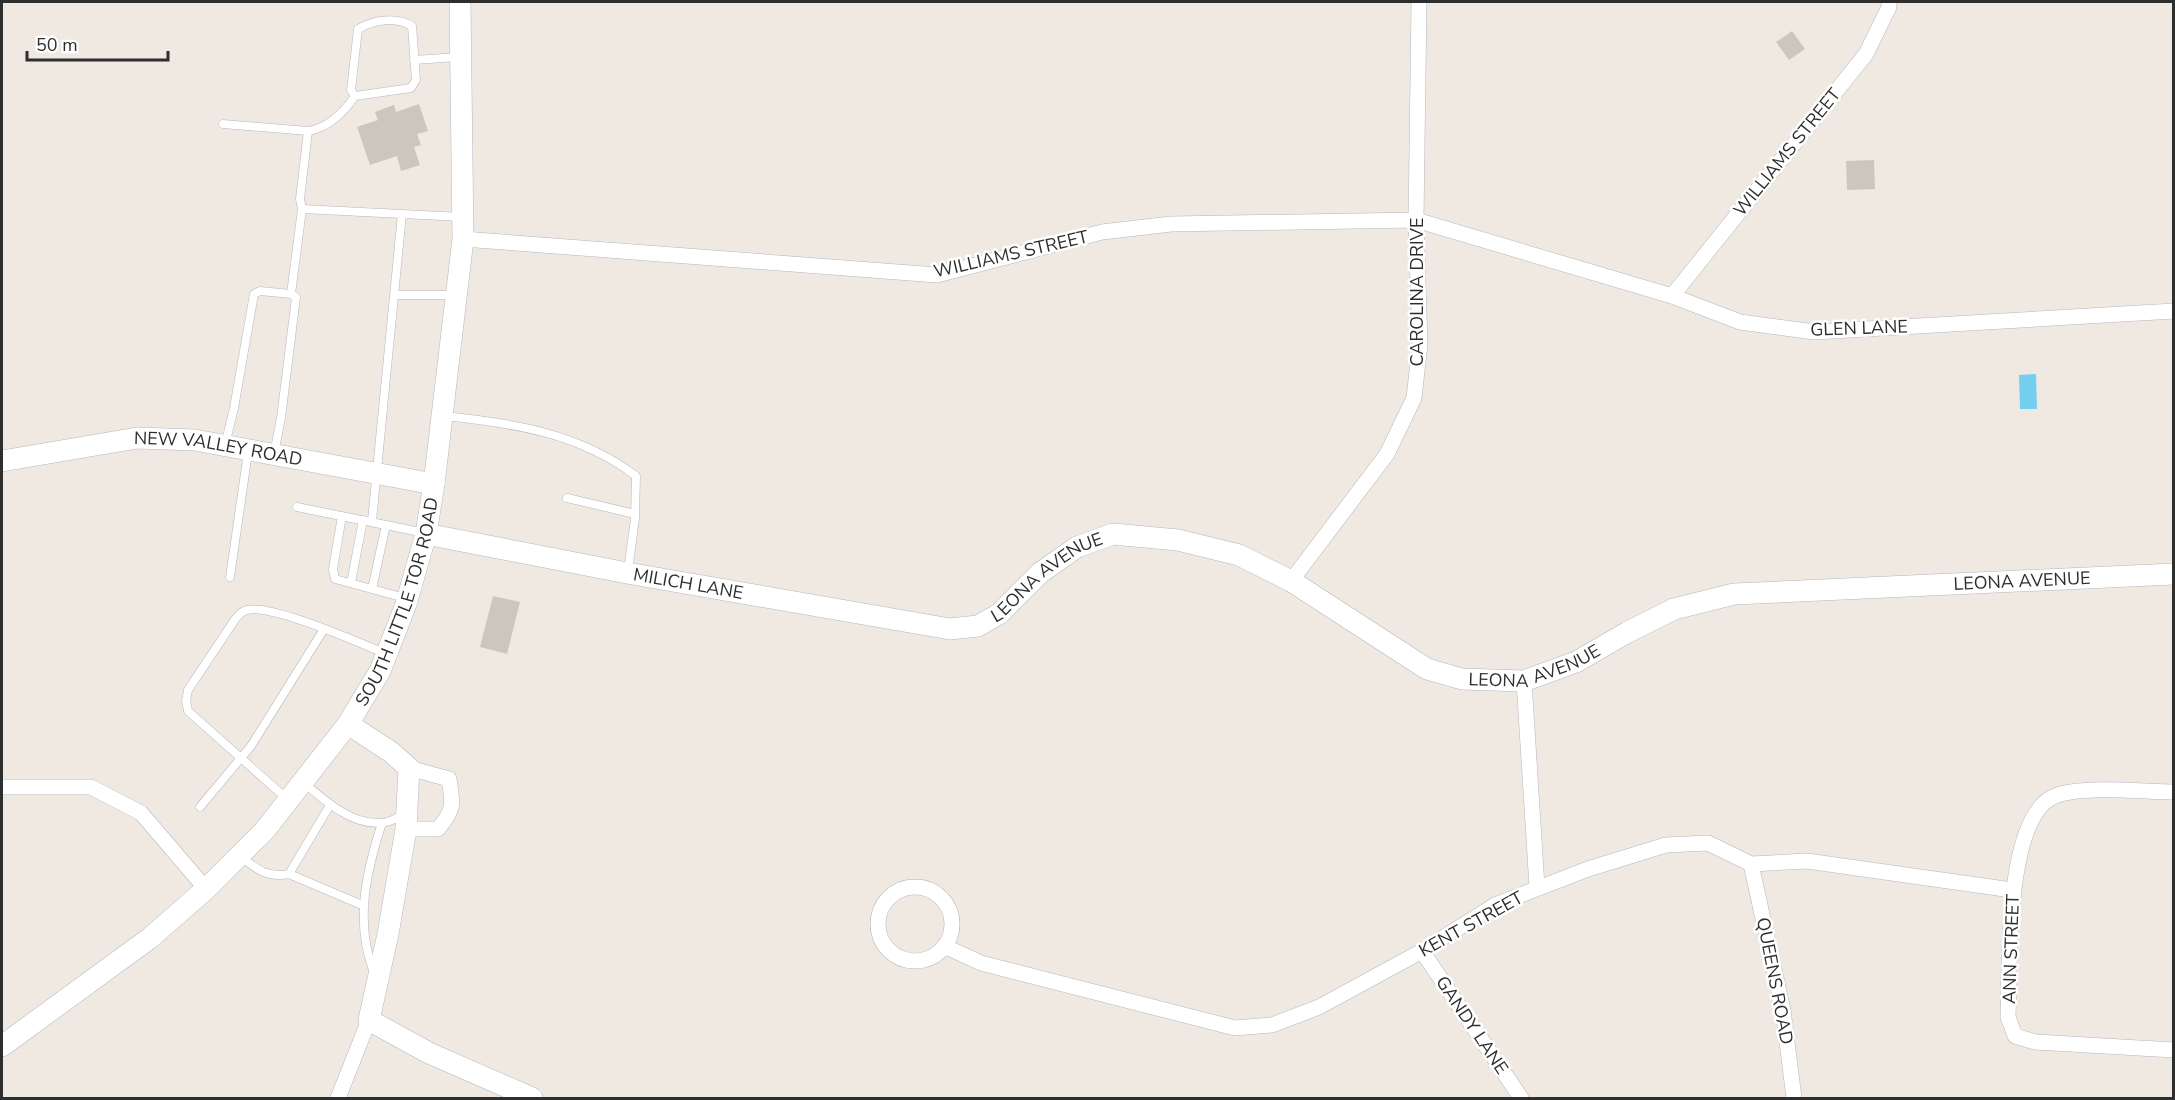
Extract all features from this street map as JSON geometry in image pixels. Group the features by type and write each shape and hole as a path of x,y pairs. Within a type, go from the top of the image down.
{"street":[{"name":"SOUTH LITTLE TOR ROAD","path":"2,1046 150,938 206,889 265,830 348,724 380,671 407,599 426,534 434,484 463,239 463,57 460,2"},
{"name":"CAROLINA DRIVE","path":"1291,581 1387,454 1414,398 1420,345 1416,220 1419,2"},
{"name":"WILLIAMS STREET","path":"1672,296 1866,54 1889,7 1889,2"},
{"name":"WILLIAMS STREET","path":"463,239 937,275 1102,232 1171,224 1416,220"},
{"name":"GLEN LANE","path":"1416,220 1672,296 1740,322 1815,332 2174,311"},
{"name":"NEW VALLEY ROAD","path":"2,461 137,438 195,440 434,484"},
{"name":"MILICH LANE","path":"426,534 627,573 950,629"},
{"name":"LEONA AVENUE","path":"950,629 978,626 992,618 1040,573 1077,547 1113,534 1178,540 1239,555 1291,581 1427,669 1462,679 1524,681 1576,662 1674,609 1734,594 2174,574"},
{"path":"1524,681 1537,887"},
{"path":"348,724 391,752 409,768 448,779 453,803 451,814 438,829 405,822"},
{"path":"338,1098 369,1020 378,983 405,822 409,768"},
{"path":"2,787 91,787 141,813 206,889"},
{"name":"ANN STREET","path":"2174,792 2073,791 2053,796 2040,808 2028,830 2012,890 2008,1017 2015,1036 2035,1042 2174,1050"},
{"name":"KENT STREET","path":"944,946 981,963 1235,1028 1272,1025 1319,1006 1422,951 1495,905 1537,887 1666,845 1708,843 1751,864 1807,861 2012,890"},
{"name":"QUEENS ROAD","path":"1751,864 1783,1010 1794,1098"},
{"path":"912,886 927,888 939,895 951,916 952,928 944,946 928,958 916,961 903,959 891,952 880,938 878,927 879,914 884,903 893,893 912,886"},
{"name":"GANDY LANE","path":"1422,951 1521,1098"},
{"path":"369,1020 429,1053 532,1098"}],"lane":[{"path":"223,123 318,130 345,110 355,96 411,88 416,80 412,26 402,20 368,24 358,29 351,90 355,96"},
{"path":"414,60 463,57"},
{"path":"291,294 309,131"},
{"path":"302,209 463,217"},
{"path":"351,583 378,474 402,214"},
{"path":"225,446 254,294 260,291 291,294 296,297 281,418 274,455"},
{"path":"395,295 456,295"},
{"path":"442,416 502,422 563,436 618,462 636,476 635,514 627,573"},
{"path":"230,577 248,450"},
{"path":"567,498 635,514"},
{"path":"297,507 426,534"},
{"path":"342,516 333,574 335,579 407,599"},
{"path":"372,589 386,525"},
{"path":"288,800 188,711 186,701 188,690 236,618 244,610 255,609 304,621 387,654"},
{"path":"200,807 251,746 324,629"},
{"path":"302,781 330,805 358,819 382,823 405,822"},
{"path":"289,874 330,805"},
{"path":"378,983 366,950 362,905 371,858 382,823"},
{"path":"239,856 262,873 279,876 289,874 362,905"}],"water":[{"path":"2036,374 2037,409 2020,409 2019,375"}],"building":[{"path":"1792,31 1805,49 1789,60 1776,42"},
{"path":"419,104 428,131 417,134 421,145 414,147 420,165 401,171 397,156 370,165 357,127 378,120 375,112 394,105 396,112"},
{"path":"1874,160 1875,189 1847,190 1846,161"},
{"path":"493,596 520,602 507,654 480,647"}]}
